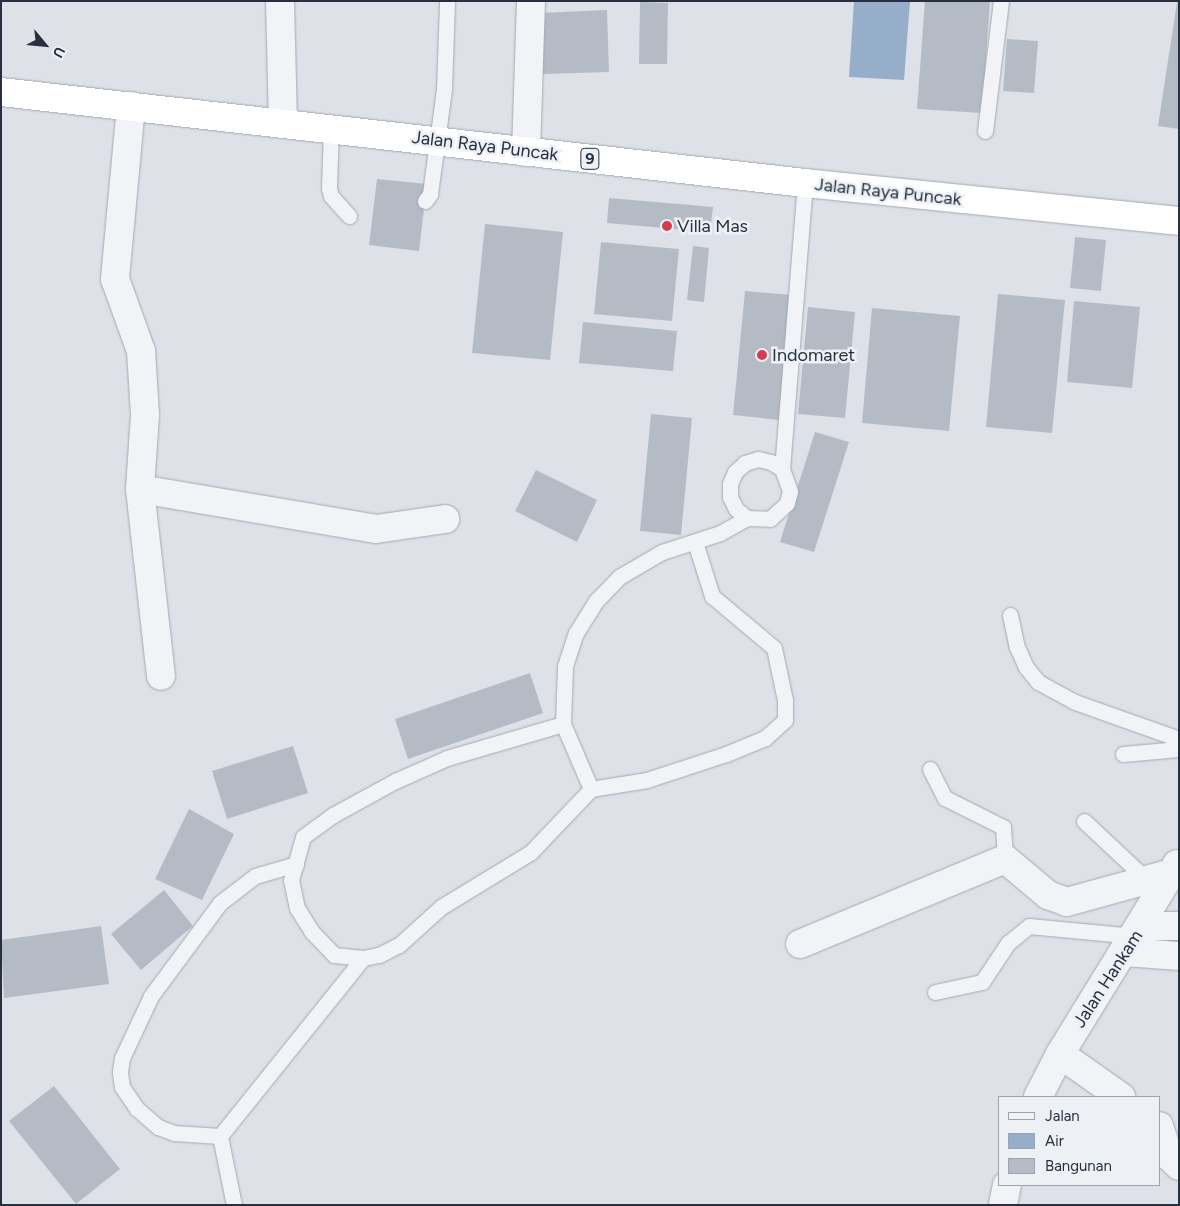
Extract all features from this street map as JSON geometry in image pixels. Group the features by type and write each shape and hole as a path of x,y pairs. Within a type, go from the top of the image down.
{"highway":[{"name":"Jalan Raya Puncak","path":"1,92 805,183 1179,221"}],"street":[{"path":"280,1 283,124"},
{"path":"526,152 531,1"},
{"path":"131,106 115,278 118,294 140,351 145,415 140,489 162,676"},
{"path":"140,489 376,529 445,519"},
{"path":"800,944 1005,859 1048,894 1066,902 1165,872"},
{"name":"Jalan Hankam","path":"1039,1096 1060,1054 1134,938 1165,872"},
{"path":"1134,938 1179,926"},
{"path":"1134,938 1179,956"},
{"path":"1060,1054 1121,1096"},
{"path":"1160,1124 1179,1124"},
{"path":"1160,1127 1169,1156 1179,1166"},
{"path":"1003,1205 1008,1186"}],"lane":[{"path":"426,201 430,194 438,140 447,1"},
{"path":"985,131 1002,1"},
{"path":"331,128 330,196 349,216"},
{"path":"591,789 563,724 565,666 569,651 597,600 620,577 662,552 720,533 747,518 770,519 784,508 790,491 782,469 805,183"},
{"path":"747,518 736,509 730,497 730,484 735,472 745,463 758,459 771,462 782,469"},
{"path":"563,724 447,758 395,781 333,815 303,837 291,880 293,892 304,922 334,955 363,958 393,950 441,907 531,852 591,789 647,780 726,754 765,738 784,720 785,700 774,648 712,596 695,542"},
{"path":"1010,614 1017,647 1026,667 1038,682 1075,702 1179,739"},
{"path":"1123,754 1179,749"},
{"path":"930,769 945,798 1003,827 1005,859"},
{"path":"1084,820 1165,872"},
{"path":"220,1136 174,1133 153,1124 137,1108 122,1087 120,1072 122,1058 151,996 220,903 255,876 296,864"},
{"path":"935,992 982,982 1008,943 1029,926 1134,938"},
{"path":"220,1136 363,958"},
{"path":"220,1136 234,1205"}],"water":[{"path":"854,1 910,1 904,80 849,77"}],"building":[{"path":"925,1 990,1 982,113 917,109"},
{"path":"640,2 668,3 667,64 639,64"},
{"path":"1177,2 1179,2 1179,129 1158,126"},
{"path":"607,10 609,72 543,74 541,13"},
{"path":"1007,39 1038,41 1034,93 1003,91"},
{"path":"377,179 427,184 419,251 369,245"},
{"path":"609,198 713,207 710,232 607,223"},
{"path":"485,224 563,232 550,360 472,353"},
{"path":"1075,237 1106,240 1101,291 1070,288"},
{"path":"601,242 679,249 672,321 594,314"},
{"path":"693,246 709,248 704,302 687,300"},
{"name":"Indomaret","path":"745,291 791,295 779,420 733,415"},
{"path":"998,294 1065,300 1052,433 986,427"},
{"path":"1074,301 1140,307 1132,388 1067,382"},
{"path":"808,307 855,312 845,418 798,414"},
{"path":"872,308 960,316 949,431 862,423"},
{"path":"583,322 677,331 673,371 579,363"},
{"path":"651,414 692,418 681,535 640,531"},
{"path":"815,432 849,442 814,552 780,542"},
{"path":"536,470 597,500 577,542 515,511"},
{"path":"530,673 543,713 408,759 395,719"},
{"path":"293,746 308,793 227,819 212,771"},
{"path":"189,809 234,834 202,900 155,879"},
{"path":"164,890 193,926 141,970 111,934"},
{"path":"101,926 109,984 4,998 1,940"},
{"path":"54,1086 120,1169 76,1204 9,1121"}],"place":[{"name":"Villa Mas","path":"667,226"},
{"name":"Indomaret","path":"762,355"}]}
